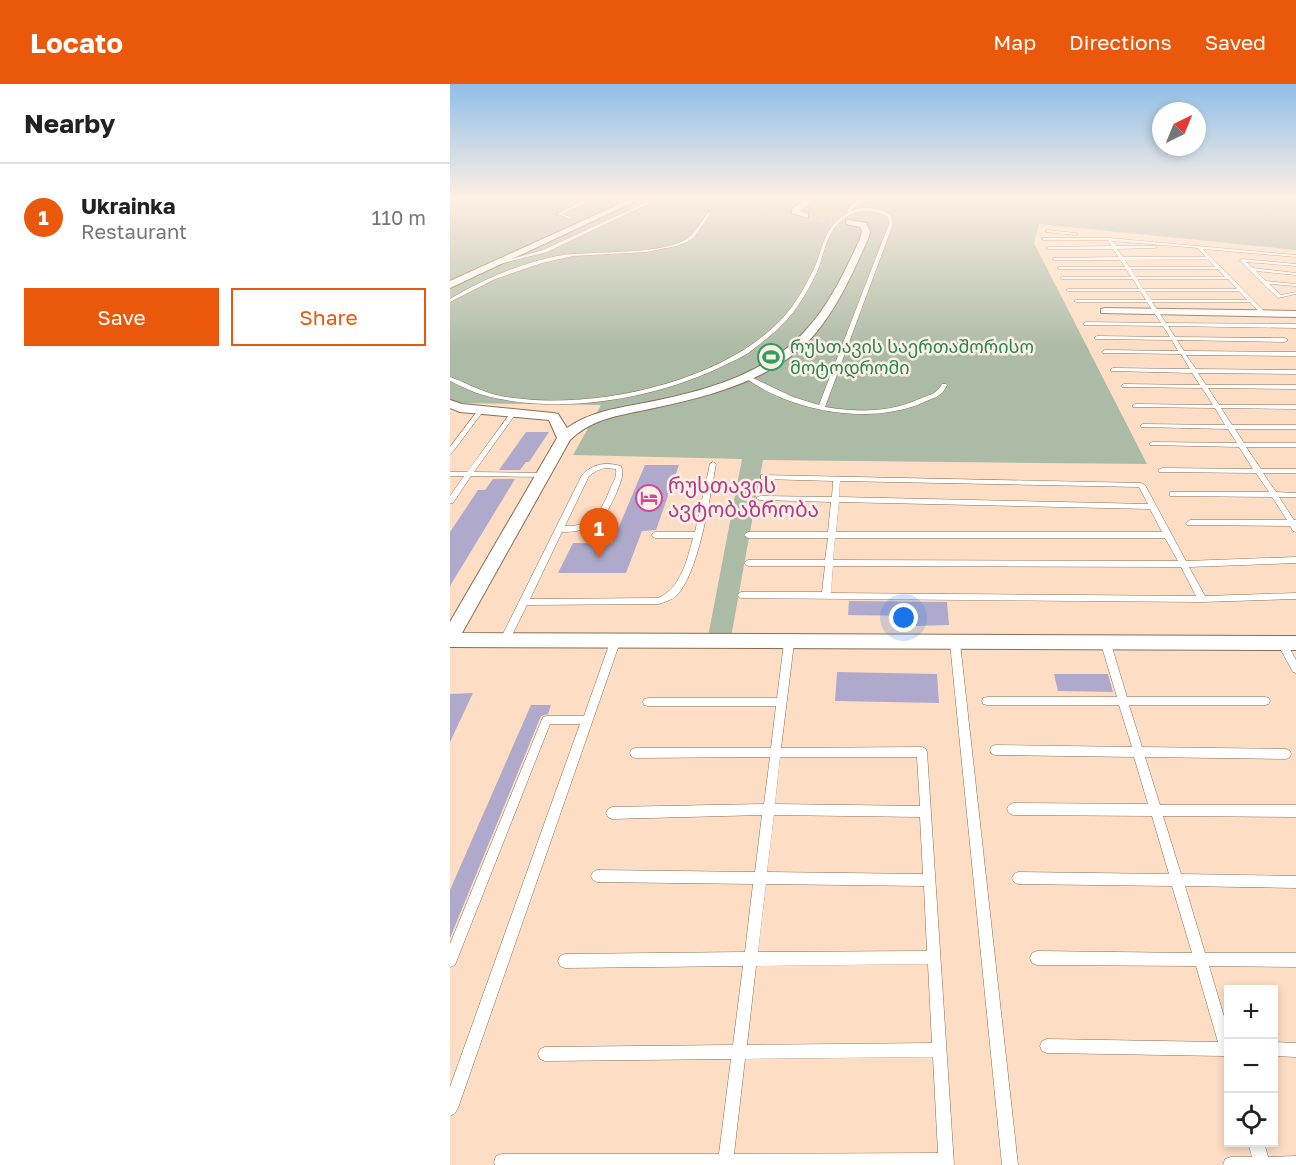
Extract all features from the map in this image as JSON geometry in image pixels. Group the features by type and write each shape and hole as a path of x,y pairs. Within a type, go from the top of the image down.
{"street":[{"path":"450,285 526,248"},
{"path":"859,248 821,318 808,335 788,353 747,377 692,397 630,409 582,422 564,438 450,639 504,642 1289,643"},
{"path":"450,279 461,268"},
{"path":"1105,311 1296,314"},
{"path":"453,411 481,410 553,417 630,409"},
{"path":"553,417 559,424 564,438"}],"lane":[{"path":"491,266 550,248"},
{"path":"450,301 477,285 546,260 572,255 652,248"},
{"path":"450,379 495,397 539,402 600,400 648,391 694,378 733,360 772,331 797,303 824,248"},
{"path":"821,408 882,248"},
{"path":"1115,248 1181,353 1295,525"},
{"path":"1200,248 1262,312"},
{"path":"1215,248 1296,256"},
{"path":"1054,259 1210,258"},
{"path":"1296,265 1242,260 1280,297 1296,293"},
{"path":"1059,268 1219,268"},
{"path":"1252,269 1296,274"},
{"path":"1062,278 1229,278"},
{"path":"1264,282 1296,285"},
{"path":"1068,290 1240,290"},
{"path":"1076,301 1251,301"},
{"path":"1086,324 1296,326"},
{"path":"1097,338 1285,340"},
{"path":"1105,352 1296,354"},
{"path":"1113,370 1296,372"},
{"path":"747,377 796,401 821,408 873,411 905,407 940,393 944,385"},
{"path":"1124,386 1296,387"},
{"path":"1136,406 1296,407"},
{"path":"450,452 481,410"},
{"path":"450,501 514,412"},
{"path":"1143,426 1296,427"},
{"path":"1152,444 1296,445"},
{"path":"524,602 660,601 672,595 682,581 697,535 713,464"},
{"path":"504,642 586,475 598,467 610,465 619,468 620,474 599,519 578,531 560,529"},
{"path":"1162,470 1296,471"},
{"path":"450,474 543,475"},
{"path":"764,477 1141,485 1202,599"},
{"path":"826,596 837,479"},
{"path":"1173,494 1296,495"},
{"path":"760,498 1152,507"},
{"path":"1190,523 1295,525"},
{"path":"655,535 697,535"},
{"path":"748,535 1166,535"},
{"path":"748,563 1182,564 1296,560"},
{"path":"741,595 1202,599 1296,596"},
{"path":"450,1108 615,642"},
{"path":"725,1163 789,643"},
{"path":"955,643 1011,1165"},
{"path":"1289,643 1296,669"},
{"path":"1106,644 1225,1039"},
{"path":"987,701 1265,701"},
{"path":"648,702 782,702"},
{"path":"450,960 547,720 587,720"},
{"path":"995,750 1286,754"},
{"path":"502,1162 945,1163 922,752 635,753"},
{"path":"612,813 769,809 926,812"},
{"path":"1013,809 1296,811"},
{"path":"597,876 929,880"},
{"path":"1018,878 1296,882"},
{"path":"564,961 934,957"},
{"path":"1037,958 1296,960"},
{"path":"1047,1046 1224,1050"},
{"path":"1278,1049 1296,1050"},
{"path":"545,1054 939,1050"},
{"path":"1257,1147 1262,1165"},
{"path":"1231,1165 1296,1164"}],"green space":[{"name":"რუსთავის საერთაშორისო მოტოდრომი","path":"450,248 1037,248 1147,464 763,460 730,643 707,642 742,459 573,455 601,405 450,403"}],"building":[{"path":"526,432 549,432 529,462 526,462 520,470 499,470"},
{"path":"645,465 679,465 656,530 642,531 626,573 558,573 573,543 612,543"},
{"path":"493,479 515,479 450,586 450,532 478,490 485,490"},
{"path":"849,601 947,602 949,625 916,626 915,616 848,615"},
{"path":"837,672 937,674 939,703 835,701"},
{"path":"1054,674 1108,674 1113,692 1058,691"},
{"path":"473,693 450,742 450,694"},
{"path":"531,705 551,705 548,714 541,716 450,938 450,890"}],"place":[{"name":"რუსთავის საერთაშორისო მოტოდრომი","path":"771,357"},
{"name":"რუსთავის ავტობაზრობა","path":"649,498"},
{"name":"Ukrainka","path":"599,558"}]}
